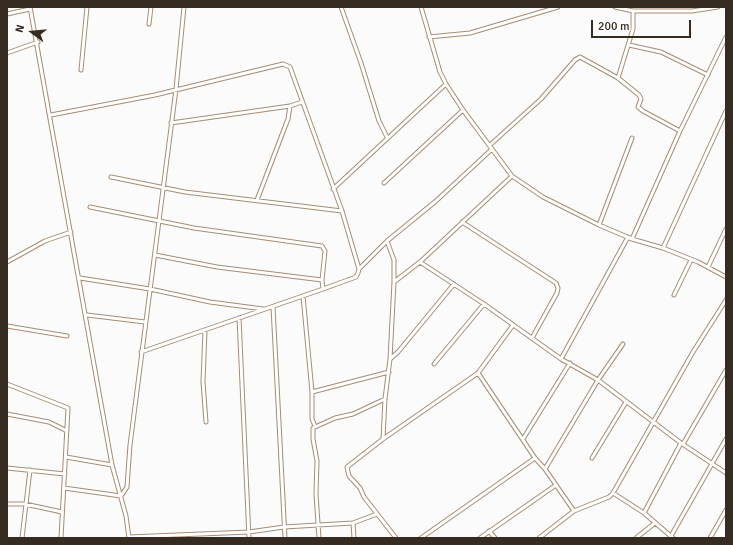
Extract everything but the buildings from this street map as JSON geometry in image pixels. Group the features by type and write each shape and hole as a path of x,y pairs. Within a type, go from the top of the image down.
{"street":[{"path":"80,70 87,7"},
{"path":"149,24 151,7"},
{"path":"121,496 128,483 130,445 176,89 184,7"},
{"path":"341,7 361,63 379,121 387,137"},
{"path":"421,7 440,72 446,84 463,110 512,176 543,197 599,225 632,239 663,248 708,267 726,277"},
{"path":"429,37 470,33 558,7"},
{"path":"615,7 633,11 660,9 692,11 718,7"},
{"path":"7,14 30,8 38,42 87,315 112,465 121,496 129,538 249,532 318,524 353,523 377,514"},
{"path":"618,78 633,29 633,11"},
{"path":"632,239 680,131 726,37"},
{"path":"7,53 38,42"},
{"path":"629,45 661,52 708,75"},
{"path":"490,145 541,99 577,58 583,58 618,78 639,94 640,109 680,131"},
{"path":"51,115 80,111 287,65 290,67 333,189 342,210 359,269"},
{"path":"333,189 387,137 446,84"},
{"path":"171,123 290,106 302,102"},
{"path":"257,200 288,119 290,106"},
{"path":"384,182 463,110"},
{"path":"663,248 726,111"},
{"path":"599,225 632,138"},
{"path":"141,352 265,310 356,276 359,269 388,241 436,201 492,149"},
{"path":"394,282 420,262 512,176"},
{"path":"111,177 185,192 342,210"},
{"path":"90,207 159,222 322,246 325,251 322,280 323,289"},
{"path":"462,222 556,283 558,288 557,293 532,338"},
{"path":"708,267 726,229"},
{"path":"7,262 45,241 71,232"},
{"path":"561,359 628,237"},
{"path":"383,439 385,399 390,359 394,282 394,260 388,241"},
{"path":"155,254 217,267 322,280"},
{"path":"674,295 691,260"},
{"path":"420,262 484,304 561,359 598,380 682,444 726,473"},
{"path":"80,278 150,289 210,302 265,310"},
{"path":"390,359 403,346 454,284"},
{"path":"303,296 312,392 312,419 315,426"},
{"path":"538,538 574,511 613,493 694,352 726,300"},
{"path":"434,364 484,304"},
{"path":"273,307 285,538"},
{"path":"87,315 145,322"},
{"path":"239,318 244,458 249,538"},
{"path":"396,538 377,514 360,488 349,476 347,467 383,439 478,373 513,325"},
{"path":"7,326 67,336"},
{"path":"205,330 203,382 206,422"},
{"path":"545,469 598,380 623,344"},
{"path":"523,439 570,363"},
{"path":"644,513 682,444 726,370"},
{"path":"312,392 389,372"},
{"path":"478,373 535,458 545,469 574,511"},
{"path":"722,377 726,379"},
{"path":"7,384 68,408 61,538"},
{"path":"319,538 316,494 316,461 312,431 315,426 335,418 353,414 385,399"},
{"path":"592,458 626,402"},
{"path":"7,414 49,422 67,431"},
{"path":"613,493 644,513 672,537 726,439"},
{"path":"66,456 112,465"},
{"path":"421,538 535,458"},
{"path":"7,468 65,474"},
{"path":"22,538 30,470"},
{"path":"480,538 556,485"},
{"path":"64,488 121,496"},
{"path":"7,504 25,504 62,512"},
{"path":"710,538 726,510"},
{"path":"353,523 354,538"},
{"path":"636,538 654,523"},
{"path":"489,531 494,538"}]}
